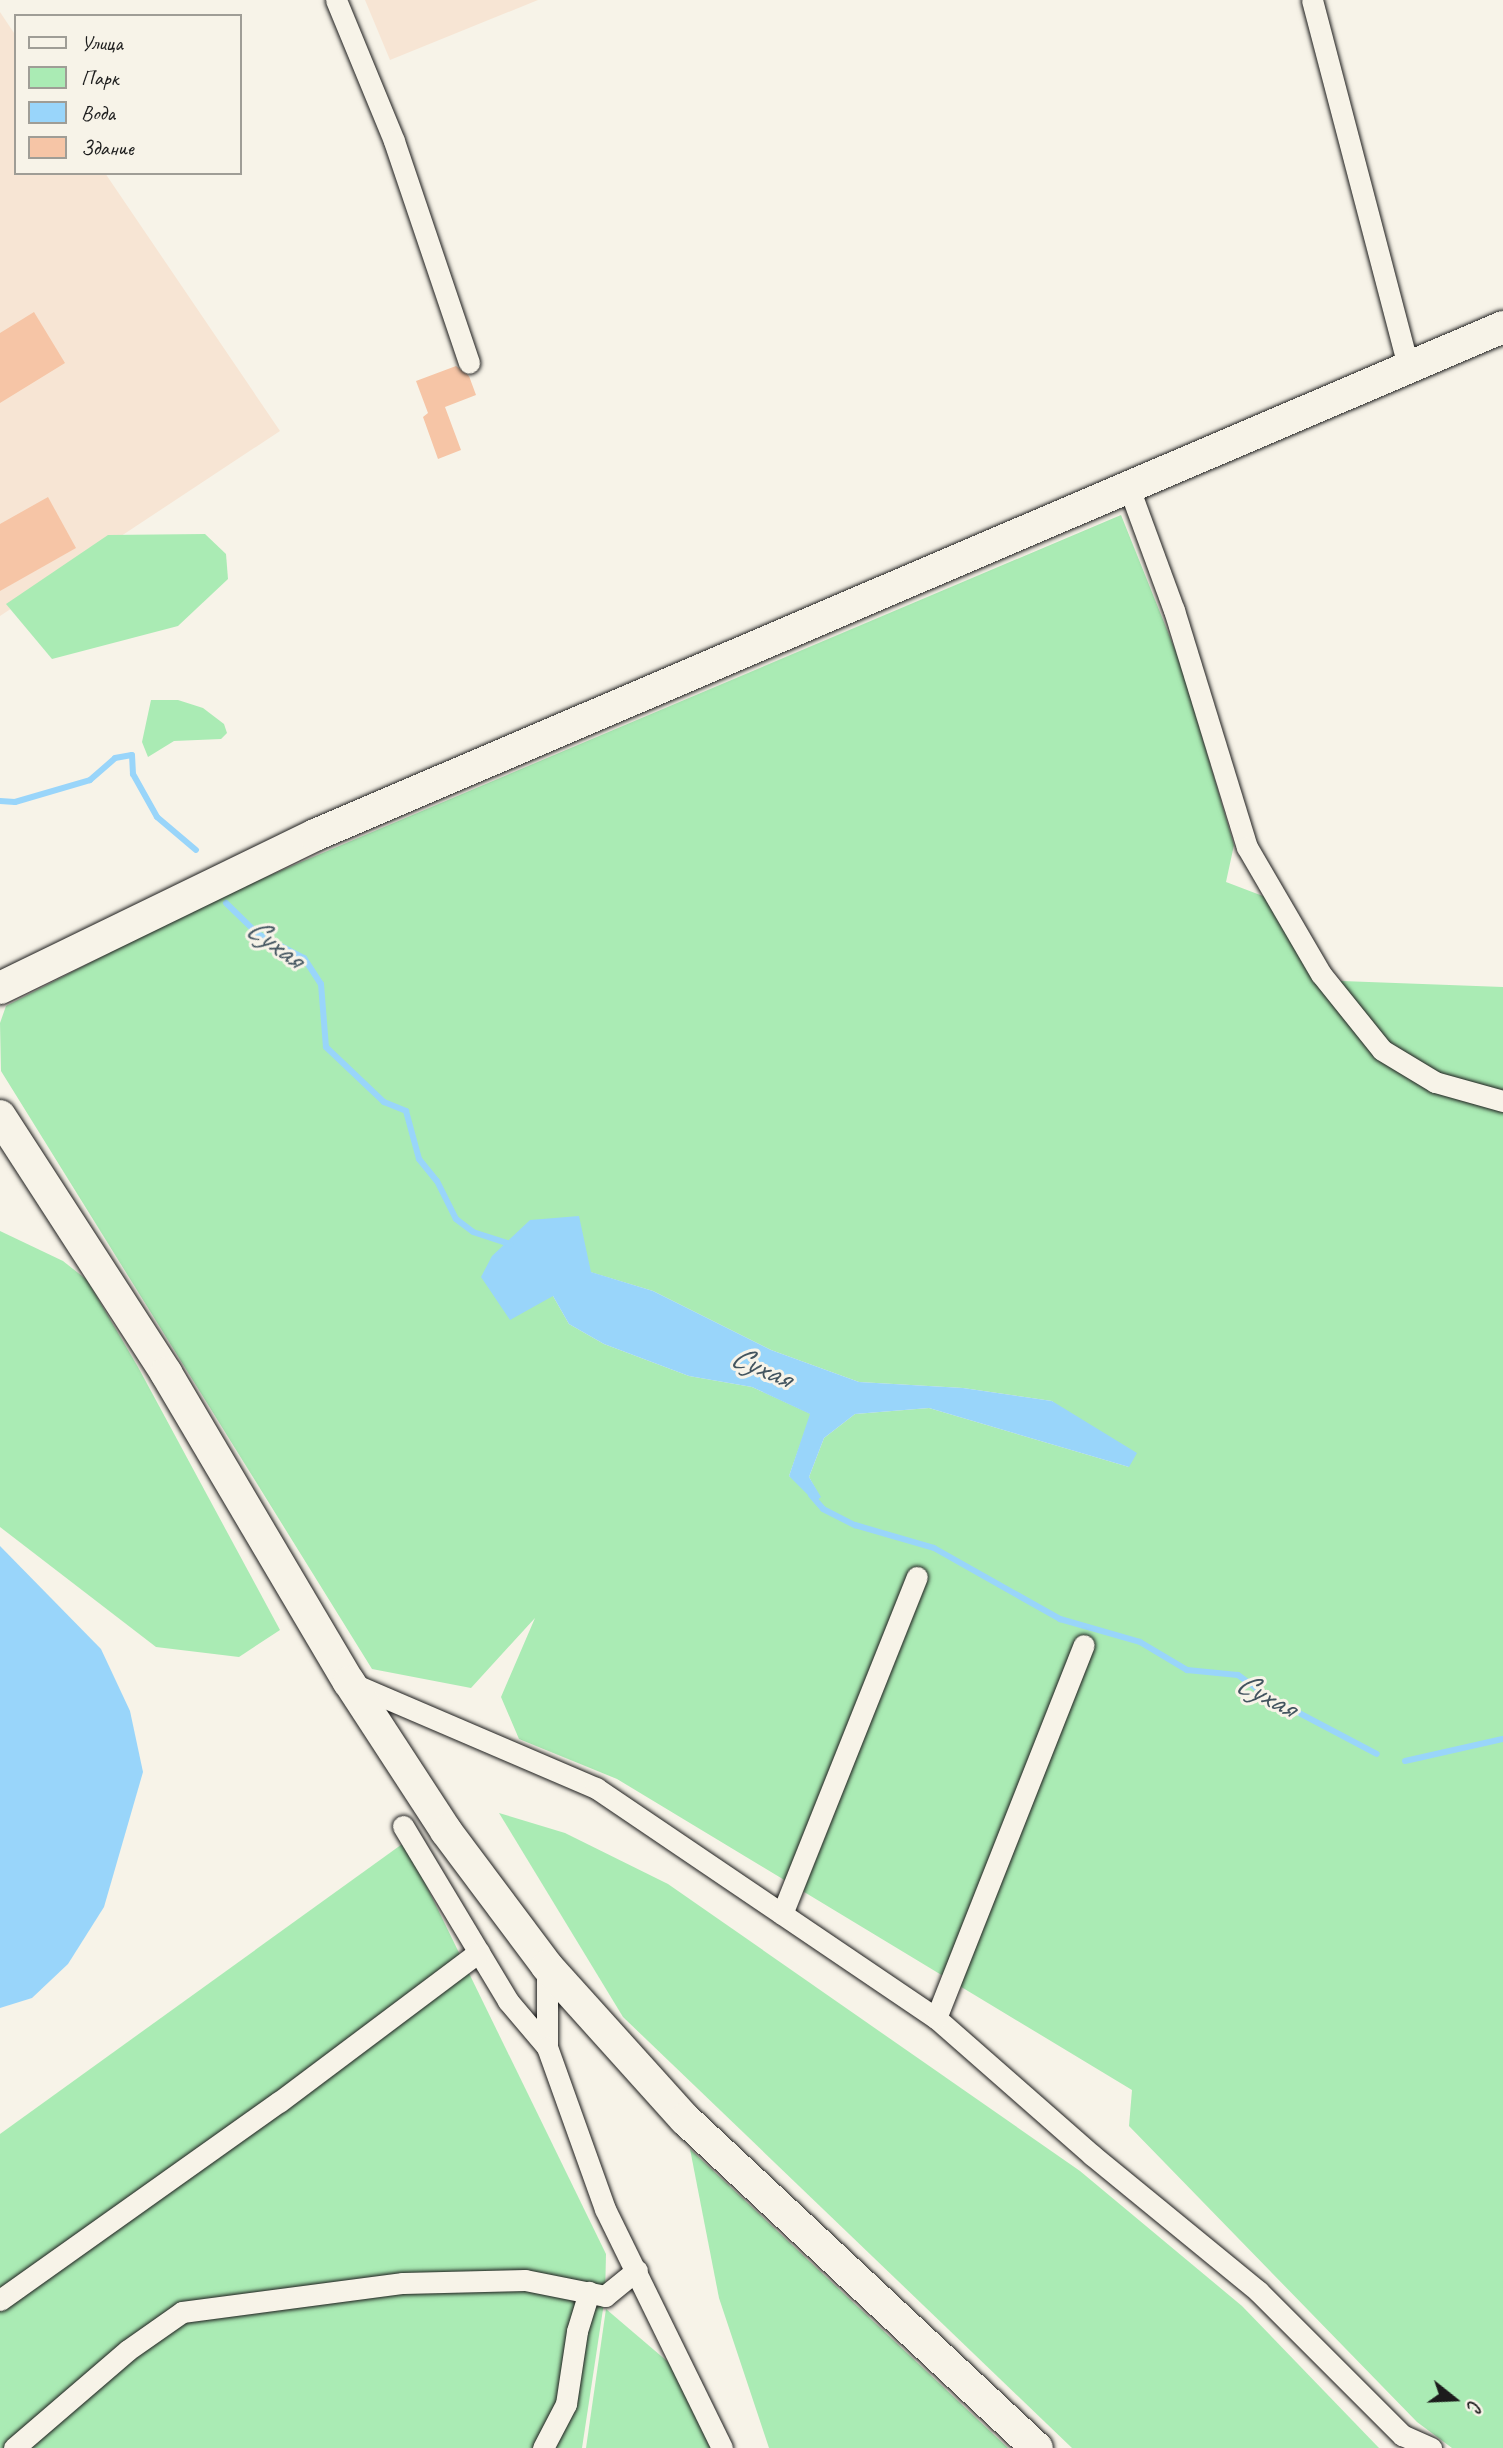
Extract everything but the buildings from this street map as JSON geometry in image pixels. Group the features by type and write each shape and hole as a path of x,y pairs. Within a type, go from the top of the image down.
{"main road":[{"path":"0,988 316,835 1503,327"},
{"path":"0,1116 166,1373 349,1682 446,1831 547,1966 685,2119 1037,2448"}],"street":[{"path":"335,0 394,141 469,363"},
{"path":"1312,0 1408,366"},
{"path":"1129,488 1174,610 1247,847 1321,974 1382,1050 1435,1082 1503,1101"},
{"path":"782,1914 917,1577"},
{"path":"936,2018 1084,1644"},
{"path":"349,1682 596,1788 936,2018 1092,2155 1258,2291 1402,2435 1431,2448"},
{"path":"402,1826 508,2001 547,2047"},
{"path":"0,2300 279,2102 479,1952"},
{"path":"547,1966 547,2047 606,2209 722,2448"},
{"path":"14,2448 128,2350 181,2312 403,2283 525,2280 605,2296 637,2270"},
{"path":"543,2448 566,2404 577,2331 589,2292"}],"shaded area":[{"path":"365,0 538,0 390,60"},
{"path":"0,12 14,33 14,175 106,175 280,431 0,616"}],"green space":[{"path":"1121,515 1180,662 1234,845 1226,882 1273,900 1315,980 1503,987 1503,2448 1452,2448 1417,2422 1129,2126 1132,2090 617,1779 519,1739 501,1697 535,1618 471,1688 372,1669 1,1071 0,1023 6,1006 214,899","holes":["578,1216 590,1272 653,1291 771,1350 859,1382 963,1388 1052,1401 1129,1467 929,1408 855,1414 824,1438 809,1477 820,1497 789,1476 811,1414 752,1387 689,1376 604,1344 569,1324 553,1296"]},
{"path":"205,534 226,554 228,579 178,626 52,659 6,604 108,535"},
{"path":"151,700 178,700 203,708 224,724 227,733 221,739 174,741 148,757 142,742"},
{"path":"0,1231 63,1261 87,1280 138,1367 280,1630 239,1657 156,1647 0,1527"},
{"path":"499,1813 565,1833 668,1884 1080,2171 1242,2306 1379,2448 1072,2448 623,2017"},
{"path":"405,1842 606,2254 605,2296 582,2448 0,2448 0,2134"},
{"path":"690,2149 1008,2448 769,2448 719,2298"},
{"path":"606,2309 674,2367 711,2448 586,2448"}],"water":[{"path":"579,1216 591,1272 653,1291 771,1350 859,1382 963,1388 1052,1401 1137,1453 1129,1467 929,1408 855,1414 824,1438 809,1477 821,1497 815,1502 789,1476 810,1414 752,1387 689,1376 604,1344 569,1324 553,1296 510,1320 481,1277 492,1256 530,1220"},
{"path":"0,1546 101,1649 130,1711 143,1772 104,1907 68,1964 32,1998 0,2008"}],"waterway":[{"name":"Сухая","path":"0,801 15,802 90,780 115,758 132,755 133,774 157,817 196,850"},
{"name":"Сухая","path":"226,903 258,934 304,958 321,984 326,1047 384,1102 406,1111 419,1159 437,1181 456,1219 473,1232 510,1244"},
{"name":"Сухая","path":"811,1495 823,1509 855,1525 934,1548 1060,1619 1140,1642 1187,1670 1238,1675 1267,1696 1377,1754"},
{"name":"Сухая","path":"1405,1761 1503,1739"}]}
